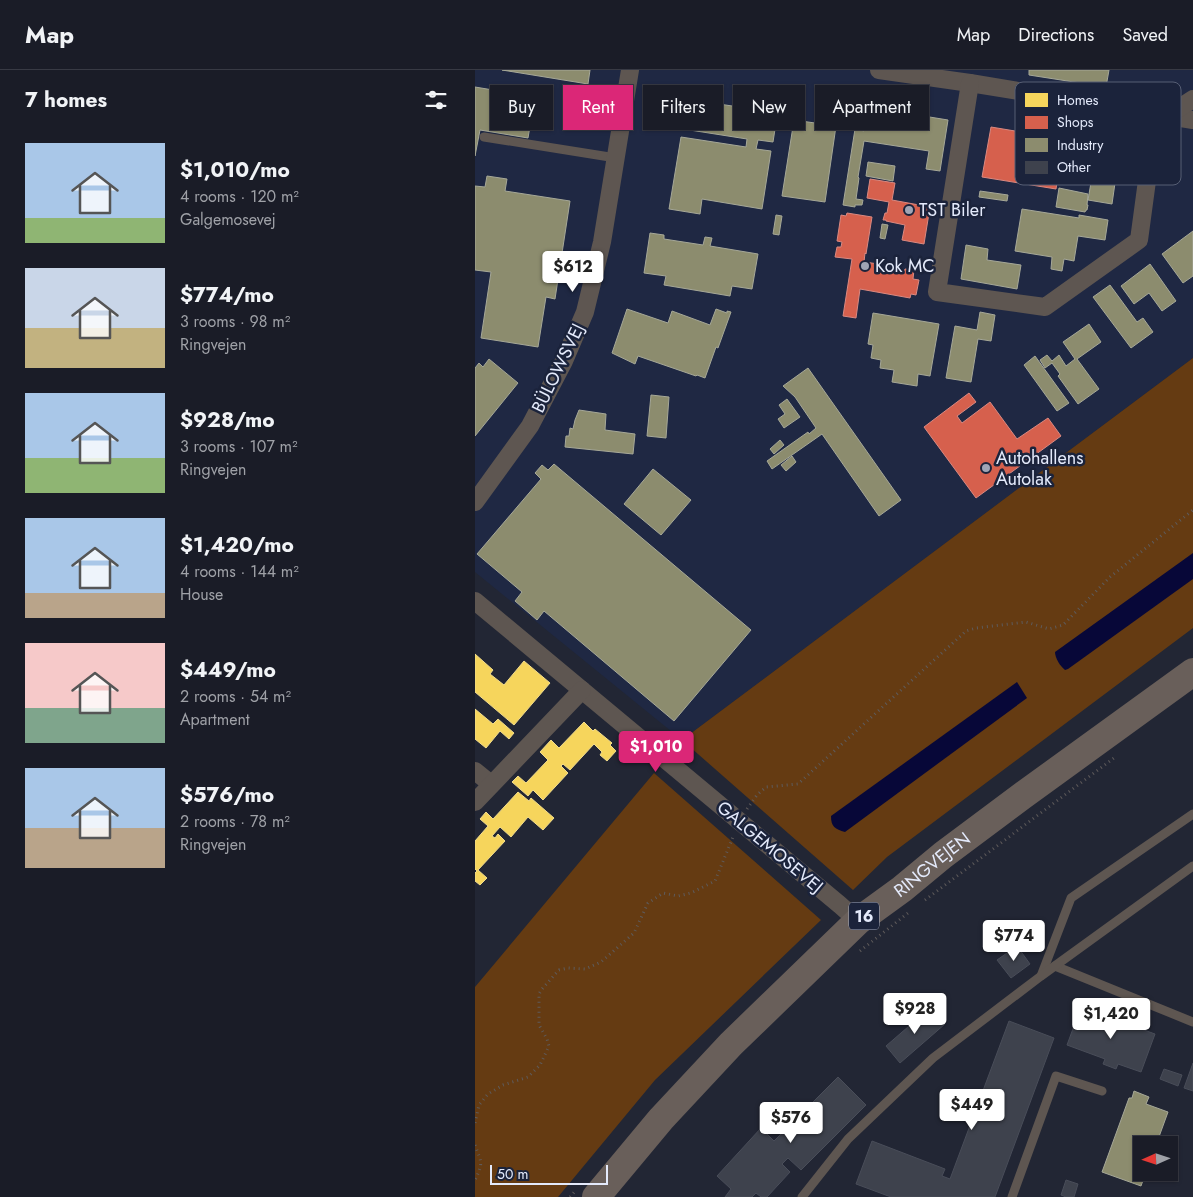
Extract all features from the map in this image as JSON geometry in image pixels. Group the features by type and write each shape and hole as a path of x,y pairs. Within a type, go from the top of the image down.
{"main road":[{"name":"RINGVEJEN","path":"596,1197 661,1119 725,1050 858,921 1006,808 1193,672"}],"street":[{"name":"BÜLOWSVEJ","path":"475,502 530,426 564,361 585,312 602,242 630,70"},
{"path":"879,70 1015,91"},
{"path":"970,84 937,292 1045,307 1139,240 1149,185"},
{"path":"1181,105 1193,99"},
{"name":"GALGEMOSEVEJ","path":"475,601 858,921"},
{"path":"475,802 582,690"},
{"path":"475,771 491,784"}],"lane":[{"path":"484,137 616,158"},
{"path":"1041,976 1071,898 1193,814"},
{"path":"802,1197 848,1139 933,1058 1041,976 1193,866"},
{"path":"1055,966 1193,1022"},
{"path":"1013,1197 1056,1076 1102,1092"}],"path":[{"path":"475,1123 479,1105 488,1094 503,1085 528,1077 540,1066 549,1046 539,1025 539,994 542,989 559,970 568,968 585,969 601,962 634,933 648,903 663,893 678,896 691,893 715,881 739,821 765,786 798,784 966,631 1026,622 1049,629 1063,625 1110,577 1193,510"},
{"path":"921,903 1121,752"},
{"path":"859,951 913,909"},
{"path":"475,1145 481,1162 481,1168 475,1180"}],"shaded area":[{"path":"475,70 1193,70 1193,358 682,740 475,572"},
{"path":"1193,358 1193,628 887,857 853,890 682,740"},
{"path":"1193,553 1193,579 1068,669 1065,670 1061,666 1055,652"},
{"path":"1017,682 1027,698 845,832 834,827 831,816"},
{"path":"654,773 821,920 655,1080 558,1197 475,1197 475,987"}],"building: Homes":[{"path":"475,654 493,670 490,674 504,685 524,661 550,683 514,725 475,692"},
{"path":"475,709 493,724 498,719 514,733 509,739 500,731 486,748 475,739"},
{"path":"584,722 593,731 595,729 612,743 610,745 616,751 607,761 600,755 602,752 594,744 570,770 563,764 561,766 568,773 543,800 533,790 528,796 512,782 518,776 526,783 548,760 540,752 551,740 559,748"},
{"path":"518,792 529,801 531,798 554,818 543,830 528,817 511,837 500,827 492,836 495,838 498,834 505,841 478,870 487,878 480,885 475,881 475,873 477,871 475,869 475,841 488,826 480,819 486,812 493,819"}],"building: Shops":[{"path":"991,127 1015,131 1015,182 982,177"},
{"name":"TST Biler","path":"870,179 895,183 892,200 930,207 924,244 902,240 905,225 883,220 885,213 887,213 889,202 867,198"},
{"path":"1031,185 1057,185 1056,189"},
{"name":"Kok MC","path":"847,213 872,217 864,262 879,264 878,269 904,273 905,269 914,270 913,279 919,280 916,295 911,294 910,298 860,289 856,318 843,316 852,259 835,257 837,247 841,247 842,242 837,241 841,215 846,216"},
{"name":"Autohallens Autolak","path":"969,393 976,402 957,416 962,423 990,402 1017,439 1048,418 1061,436 976,498 924,427"}],"building: Industry":[{"path":"502,70 590,70 588,84"},
{"path":"1029,70 1109,70 1107,82 1074,82 1029,75"},
{"path":"475,87 490,90 490,130 529,130 528,138 480,130 475,156"},
{"path":"723,105 733,106 733,130 775,130 773,142 758,140 756,149 771,151 762,209 702,199 700,214 669,209 681,137 746,147 747,139 690,130 723,130"},
{"path":"929,117 948,120 940,171 926,169 929,151 864,141 856,199 863,200 862,205 855,205 855,207 843,205 855,130 929,130"},
{"path":"805,122 815,123 815,130 835,130 825,202 782,196 792,130 805,130"},
{"path":"868,162 895,166 893,181 866,176"},
{"path":"487,176 507,179 505,191 570,201 555,299 546,297 538,347 481,338 491,272 475,270 475,186 485,187"},
{"path":"1091,185 1115,185 1112,204 1088,200"},
{"path":"1059,188 1088,194 1087,210 1085,212 1056,207"},
{"path":"980,191 1008,195 1007,201 979,197"},
{"path":"1022,209 1079,218 1079,215 1108,220 1105,240 1078,236 1074,261 1064,259 1062,271 1051,269 1052,257 1015,251"},
{"path":"776,215 782,216 779,235 773,234"},
{"path":"882,224 888,225 885,239 880,238"},
{"path":"1193,231 1193,276 1183,283 1162,254"},
{"path":"650,233 664,235 664,239 703,245 705,237 712,238 710,246 758,254 752,289 732,286 730,296 664,285 666,276 644,273"},
{"path":"966,245 988,249 987,260 1021,265 1017,289 961,279"},
{"path":"1150,264 1176,301 1162,311 1149,293 1134,304 1121,286"},
{"path":"1110,285 1137,322 1143,318 1153,332 1131,348 1093,297"},
{"path":"627,309 668,323 672,311 710,325 716,309 727,313 727,311 731,312 705,378 638,356 635,364 612,353"},
{"path":"980,312 995,315 991,341 978,339 971,382 946,378 955,326 977,330"},
{"path":"873,313 939,324 930,376 918,374 917,386 892,382 894,370 880,368 881,360 871,358 873,345 868,344"},
{"path":"1089,324 1101,342 1077,359 1099,389 1078,404 1058,376 1060,374 1052,363 1045,368 1040,360 1047,355 1052,361 1059,355 1066,366 1075,359 1063,342"},
{"path":"1035,356 1069,403 1057,411 1024,365"},
{"path":"489,359 518,383 475,436 475,368 479,363 483,367"},
{"path":"808,368 901,500 879,516 822,434 772,469 767,461 816,428 795,397 783,386"},
{"path":"651,395 669,397 666,438 647,436"},
{"path":"787,399 800,417 784,428 778,419 785,414 779,405"},
{"path":"579,410 606,414 605,430 635,434 633,454 565,447 566,436 569,436 570,428 573,429"},
{"path":"780,440 784,445 774,454 770,449"},
{"path":"792,456 796,462 786,471 781,465"},
{"path":"554,464 751,630 674,721 544,611 537,620 515,601 522,592 477,554 541,479 535,473 542,465 548,470"},
{"path":"653,469 691,500 661,535 624,504"},
{"path":"1134,1091 1149,1097 1146,1104 1168,1112 1159,1136 1133,1136 1133,1181 1143,1181 1141,1186 1102,1172 1129,1098 1132,1098"}],"building: Other":[{"path":"1017,946 1030,964 1011,978 997,960"},
{"path":"931,1007 945,1024 900,1063 886,1046"},
{"path":"1081,1007 1155,1034 1141,1072 1118,1064 1116,1069 1103,1064 1105,1059 1067,1045"},
{"path":"1009,1021 1054,1038 995,1197 891,1197 856,1184 872,1141 945,1169 942,1176 950,1179"},
{"path":"1193,1063 1193,1091 1184,1088"},
{"path":"1164,1069 1182,1075 1178,1086 1160,1079"},
{"path":"838,1077 866,1105 801,1170 788,1158 782,1164 790,1172 767,1197 761,1197 756,1193 752,1197 725,1197 731,1189 717,1176 761,1128 774,1141"},
{"path":"1066,1180 1078,1184 1074,1197 1061,1195"}],"place":[{"name":"TST Biler","path":"909,210"},
{"name":"Kok MC","path":"865,266"},
{"name":"Autohallens Autolak","path":"986,468"}]}
